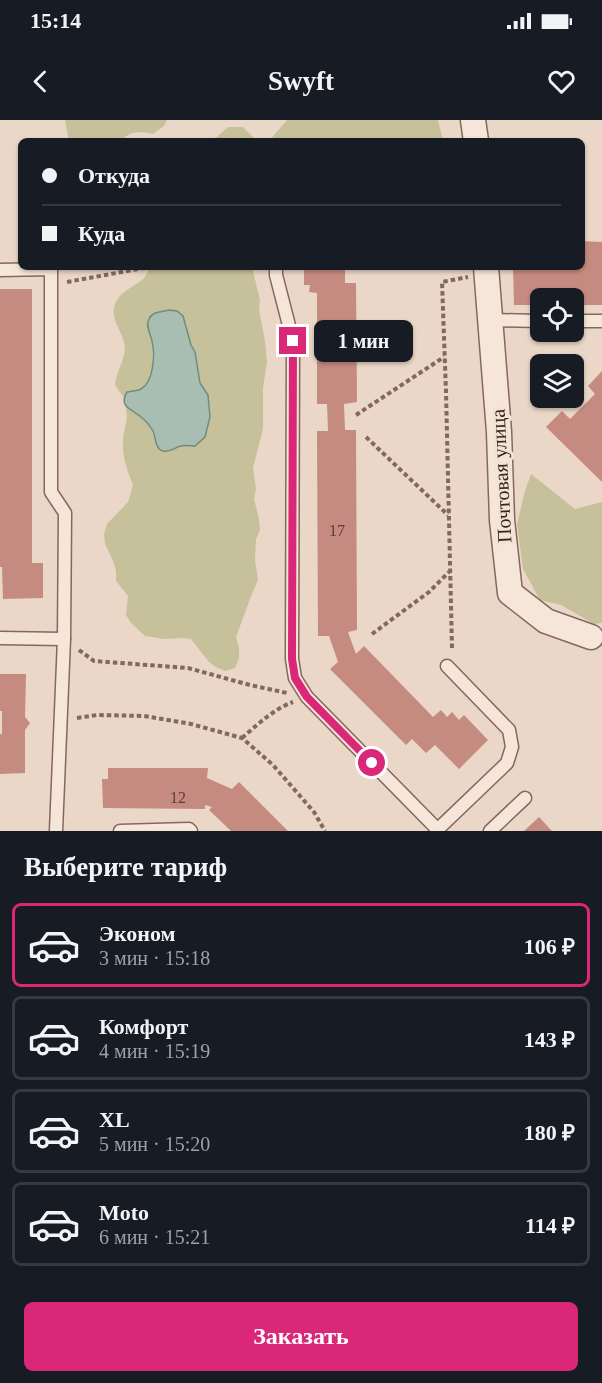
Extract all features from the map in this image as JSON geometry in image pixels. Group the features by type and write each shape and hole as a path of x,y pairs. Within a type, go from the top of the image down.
{"street":[{"path":"473,120 476,138"},
{"name":"Почтовая улица","path":"486,270 499,432 502,520 510,593 546,621 591,637"}],"lane":[{"path":"0,270 18,270"},
{"path":"51,270 51,492 65,513 64,639 56,831"},
{"path":"276,270 293,341 292,659 295,678 307,697 437,830 507,763 512,747 509,730 447,666"},
{"path":"490,320 530,321"},
{"path":"584,321 602,321"},
{"path":"0,638 64,639"},
{"path":"490,831 525,798"},
{"path":"120,831 189,829 191,831"}],"path":[{"path":"51,284 132,270"},
{"path":"442,282 452,648"},
{"path":"356,415 445,356"},
{"path":"366,437 448,515"},
{"path":"372,634 429,592 449,572"},
{"path":"64,639 94,661 188,668 250,685 307,697"},
{"path":"242,738 263,719 284,705 307,697"},
{"path":"61,720 97,715 144,716 191,724 242,738 280,773 314,812 325,831"}],"shaded area":[{"path":"65,120 167,120 164,126 153,134 135,133 124,138 68,138"},
{"path":"287,120 438,120 442,138 272,138"},
{"path":"228,127 243,127 253,137 214,138"},
{"path":"148,270 253,270 260,300 259,310 267,362 263,388 263,429 253,468 256,489 254,499 260,530 256,539 255,560 258,580 236,637 239,658 235,668 225,671 209,662 191,639 145,636 131,623 126,615 128,596 116,581 116,571 105,544 104,534 107,524 128,502 133,485 123,454 123,437 127,420 125,405 151,427 155,441 169,451 181,446 195,446 205,437 210,417 208,395 200,383 195,352 183,316 177,311 155,313 152,333 152,372 146,384 139,390 128,392 124,398 115,385 125,349 115,319 114,307 123,293 140,282"},
{"path":"169,310 177,311 183,316 195,352 200,383 208,395 210,417 205,437 195,446 181,446 166,451 158,448 153,431 141,417 127,407 124,401 127,392 141,389 151,374 153,353 148,327 150,316"},
{"path":"531,474 575,509 602,502 602,623 594,624 561,605 540,600 523,569 517,524"}],"building":[{"path":"585,241 602,242 602,305 584,305 584,288 530,288 530,305 514,305 513,270 585,270"},
{"path":"304,270 345,270 345,283 356,283 357,402 344,404 345,430 356,430 357,630 348,632 356,654 364,646 433,717 441,710 447,717 452,712 459,720 464,715 488,740 459,769 435,745 426,753 412,739 406,745 330,669 338,662 329,636 318,636 317,431 328,431 327,404 317,404 317,293 309,292 310,285 304,285"},
{"path":"0,289 32,289 32,563 43,563 43,598 3,599 2,567 0,567"},
{"path":"602,371 602,482 546,427 562,411 570,419 581,408 584,408 584,405 595,394 588,386"},
{"path":"0,674 26,674 25,717 30,723 25,730 25,773 0,774 2,711 0,711"},
{"path":"108,768 208,768 207,778 232,789 239,782 288,831 231,831 209,810 212,807 205,805 205,809 103,808 102,779 108,779"},
{"path":"539,817 552,831 524,831"}],"route":[{"path":"293,341 292,659 295,678 307,697 372,763"}]}
